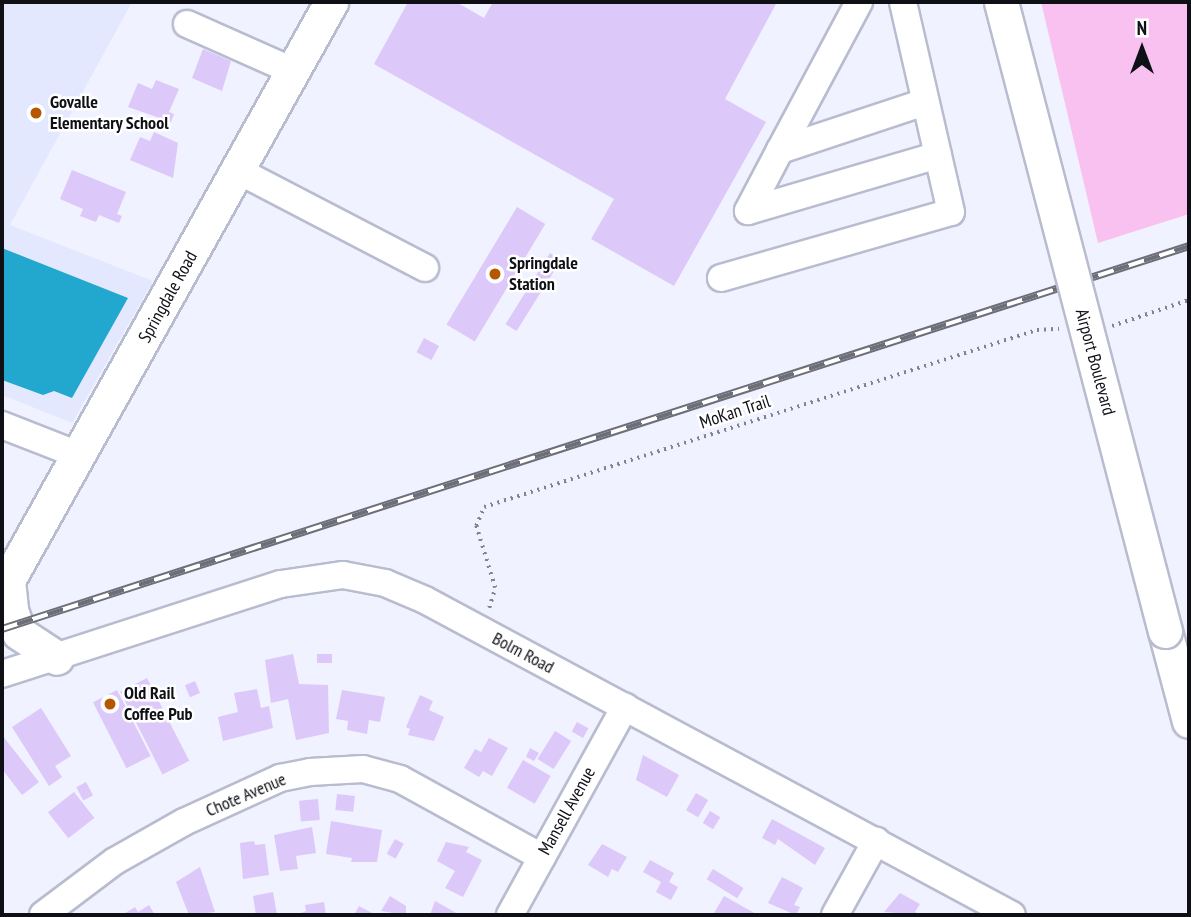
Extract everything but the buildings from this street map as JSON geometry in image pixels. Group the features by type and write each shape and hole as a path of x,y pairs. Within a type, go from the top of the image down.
{"main road":[{"name":"Springdale Road","path":"5,585 81,456 331,2"},
{"name":"Airport Boulevard","path":"1001,2 1189,721"},
{"path":"5,585 19,632 57,658"}],"street":[{"path":"859,2 748,211 938,155"},
{"path":"722,278 951,212 903,2"},
{"path":"187,24 293,71"},
{"path":"780,150 925,102"},
{"path":"237,170 425,268"},
{"path":"2,425 81,456"},
{"name":"Bolm Road","path":"2,674 281,584 343,575 385,583 425,600 1012,915"},
{"name":"Mansell Avenue","path":"510,915 625,707"},
{"name":"Chote Avenue","path":"43,915 115,861 184,822 280,778 310,772 363,769 400,779 542,857"},
{"path":"835,915 876,841"}],"path":[{"path":"1107,328 1189,300"},
{"name":"MoKan Trail","path":"486,613 495,588 476,526 484,507 1037,330 1064,330"}],"shaded area":[{"name":"Govalle Elementary School","path":"2,2 132,2 10,225 153,281 72,423 2,395"},
{"path":"1041,2 1189,2 1189,214 1098,243"}],"water":[{"path":"2,248 128,298 72,398 54,391 43,395 2,380"}],"railway":[{"path":"2,629 1189,246"}],"place":[{"name":"Govalle Elementary School","path":"36,113"},
{"name":"Springdale Station","path":"495,274"},
{"name":"Old Rail Coffee Pub","path":"110,704"}]}
